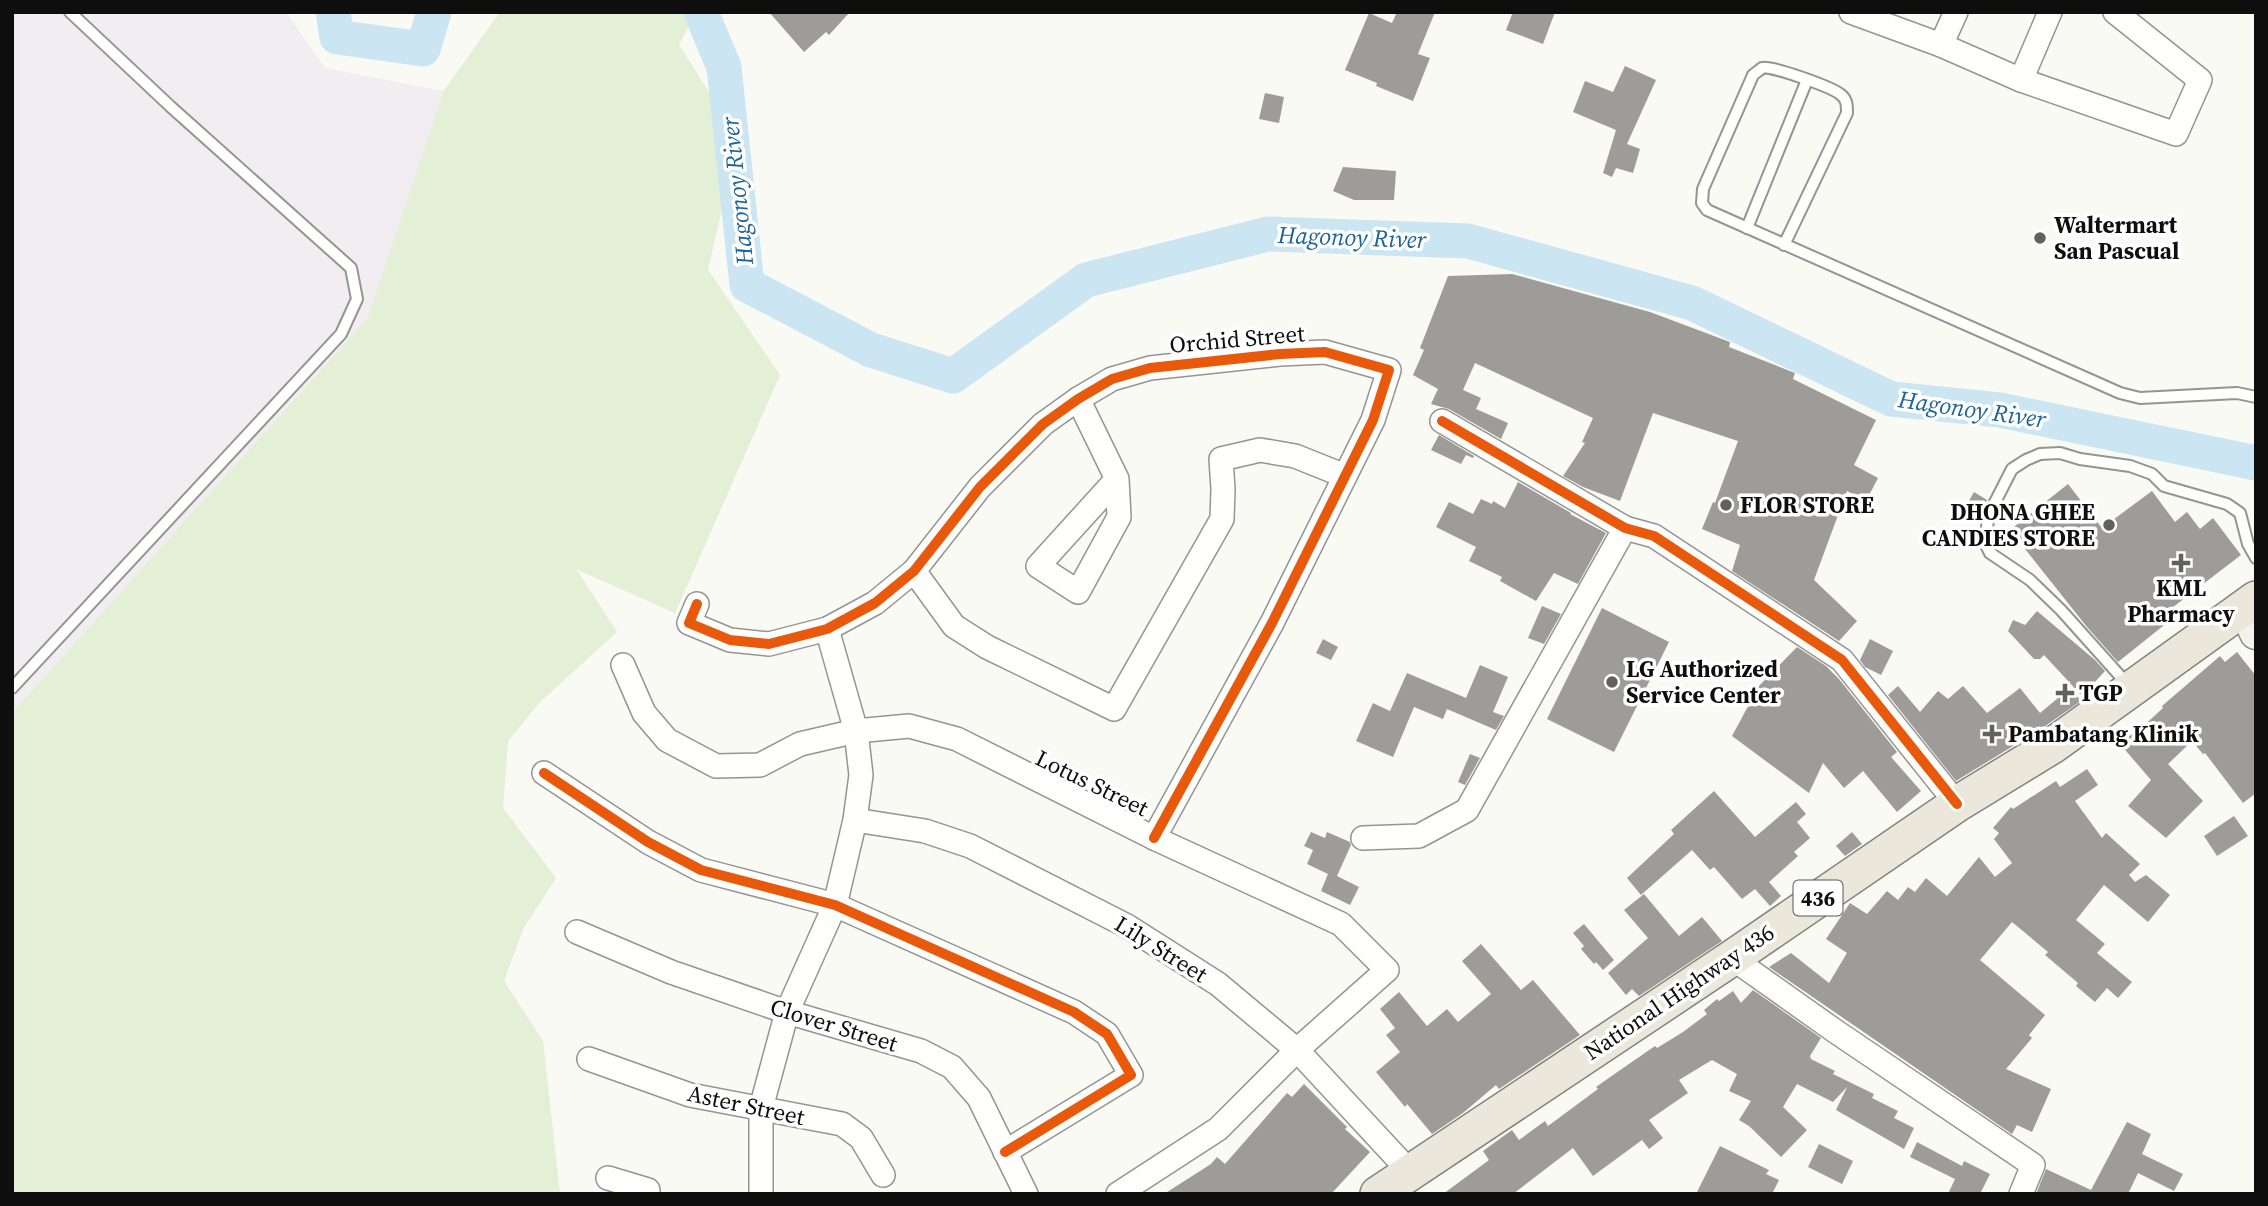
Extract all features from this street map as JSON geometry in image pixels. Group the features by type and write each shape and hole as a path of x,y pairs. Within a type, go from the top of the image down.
{"main road":[{"name":"National Highway 436","path":"1378,1194 1957,804 2052,746 2131,688 2252,614"}],"street":[{"path":"1941,45 1956,12"},
{"path":"2021,80 2050,12"},
{"path":"1858,13 2021,80 2176,134 2200,80 2115,12"},
{"name":"Orchid Street","path":"698,604 689,623 730,640 769,644 827,629 875,603 914,571 980,487 1044,425 1078,399 1112,379 1150,368 1280,354 1325,352 1389,370 1373,420 1272,623 1154,838"},
{"path":"1078,399 1116,479 1119,517 1078,593 1038,566 1116,479"},
{"path":"1442,421 1625,528 1654,536 1842,660 1957,804"},
{"path":"914,571 954,626 987,647 1114,709 1222,519 1221,459 1260,450 1295,456 1345,476"},
{"path":"1363,838 1419,836 1467,810 1625,528"},
{"path":"761,1194 761,1108 787,1012 835,905 855,820 861,775 856,731 827,629"},
{"name":"Lotus Street","path":"623,664 644,713 667,740 716,766 760,765 800,744 856,731 909,726 957,739 1154,838 1341,924 1387,970 1297,1049 1218,1129 1118,1194"},
{"path":"544,773 648,842 701,870 835,905 1074,1012 1107,1034 1131,1075 1005,1152"},
{"name":"Lily Street","path":"855,820 925,831 971,846 1127,926 1217,984 1297,1049 1410,1172"},
{"name":"Clover Street","path":"577,932 671,972 787,1012 921,1051 952,1067 979,1098 1026,1194"},
{"path":"1732,958 2033,1165 2021,1194"},
{"name":"Aster Street","path":"589,1059 690,1095 842,1124 861,1138 883,1175"},
{"path":"608,1178 648,1190 648,1194"}],"lane":[{"path":"12,688 341,334 358,299 351,268 171,107 70,12"},
{"path":"1784,245 1847,113 1847,103 1840,94 1807,80 1773,68 1761,68 1753,75 1703,189 1702,203 1707,210 1784,245 2120,393 2140,398 2237,393 2256,397"},
{"path":"1747,228 1807,80"},
{"path":"2131,688 2061,610 2030,580 1990,553 1984,541 1990,512 2012,470 2040,454 2060,453 2130,466 2152,474 2164,486 2227,503 2240,513 2248,544 2256,558"}],"shaded area":[{"path":"12,12 286,12 325,68 443,91 500,12 696,12 679,45 738,138 708,270 780,375 675,613 576,569 617,632 540,702 508,741 503,808 556,878 523,929 504,981 543,1041 560,1194 12,1194"}],"green space":[{"path":"500,12 696,12 679,45 738,138 708,270 780,375 675,613 576,569 617,632 540,702 508,741 503,808 556,878 523,929 504,981 543,1041 560,1194 12,1194 12,713 368,318 444,91"}],"building":[{"path":"769,12 850,12 829,35 826,32 804,52"},
{"path":"1397,12 1435,12 1418,54 1430,58 1413,101 1345,70 1369,13 1392,23"},
{"path":"1513,12 1555,12 1543,44 1506,30"},
{"path":"1625,66 1656,80 1627,144 1640,149 1633,173 1616,168 1612,177 1603,173 1616,130 1573,112 1585,81 1613,92"},
{"path":"1265,93 1284,97 1279,123 1259,119"},
{"path":"1343,167 1396,171 1394,200 1354,200 1333,191"},
{"path":"1512,274 1650,312 1730,342 1729,347 1795,373 1793,379 1876,420 1854,465 1878,478 1866,501 1847,491 1814,580 1857,621 1839,641 1732,571 1740,545 1702,529 1713,502 1715,503 1738,441 1653,413 1620,501 1563,476 1585,443 1582,442 1593,418 1475,363 1463,390 1481,398 1476,409 1508,423 1501,439 1449,409 1431,404 1438,389 1413,375 1424,350 1420,348 1448,276"},
{"path":"1439,435 1474,456 1473,458 1466,455 1461,464 1431,450"},
{"path":"1518,482 1606,533 1578,584 1554,573 1536,601 1500,581 1502,577 1469,561 1476,547 1436,527 1449,502 1473,514 1481,499 1492,504 1493,501 1505,508"},
{"path":"2068,484 2102,528 2152,491 2175,522 2187,512 2200,529 2213,518 2241,555 2168,611 2173,618 2118,662 2010,530"},
{"path":"1974,492 1987,500 1981,515 1966,506"},
{"path":"1542,606 1561,614 1544,644 1528,638"},
{"path":"1602,608 1669,642 1614,752 1547,719"},
{"path":"2037,611 2105,671 2082,696 2044,655 2040,659 2034,659 2008,631 2013,620 2025,625"},
{"path":"1323,639 1338,647 1331,660 1316,653"},
{"path":"1870,639 1893,651 1881,675 1865,667 1860,660"},
{"path":"1797,647 1826,666 1839,679 1897,752 1891,757 1921,791 1897,812 1863,771 1844,788 1823,763 1809,793 1732,736 1759,686"},
{"path":"2237,652 2256,676 2256,793 2243,803 2205,753 2192,741 2168,764 2203,801 2166,838 2128,806 2151,780 2120,744 2220,656 2225,662"},
{"path":"1480,665 1508,677 1493,712 1504,716 1496,730 1447,709 1443,719 1414,707 1393,757 1356,741 1373,703 1390,711 1407,673 1466,698"},
{"path":"1898,686 1920,712 1938,691 1948,699 1963,686 1987,713 2020,688 2040,713 2070,688 2081,701 1956,781 1888,695"},
{"path":"1470,754 1480,758 1465,785 1458,782"},
{"path":"2087,769 2098,785 2075,801 2102,838 2106,833 2140,864 2129,875 2135,882 2146,875 2170,895 2148,922 2104,885 2076,920 2105,944 2097,953 2132,982 2118,998 2107,988 2095,1002 2076,986 2078,983 2045,955 2048,952 2012,922 1980,960 2045,1015 2029,1035 2032,1038 2006,1069 2051,1089 2032,1132 2017,1125 2012,1134 1769,967 1791,953 1829,983 1847,953 1826,939 1850,903 1867,914 1887,891 1898,900 1908,887 1915,892 1926,878 1947,896 1979,857 1995,877 2012,863 1994,839 1999,833 1993,828 2011,807 2013,809 2056,781 2060,787"},
{"path":"1714,791 1755,837 1796,802 1806,814 1797,822 1810,838 1794,852 1798,856 1769,882 1781,896 1770,906 1755,889 1742,899 1714,867 1710,870 1692,850 1641,895 1627,878 1674,834 1671,830"},
{"path":"2234,816 2248,836 2217,856 2204,836"},
{"path":"1311,832 1325,838 1327,832 1350,842 1337,876 1359,887 1350,905 1321,891 1328,874 1307,864 1313,850 1304,846"},
{"path":"1852,832 1862,844 1845,856 1836,846"},
{"path":"1644,894 1679,936 1702,917 1722,941 1639,996 1632,989 1626,995 1608,973 1648,938 1624,910"},
{"path":"1584,924 1614,960 1603,970 1581,949 1584,946 1573,933"},
{"path":"1481,944 1521,990 1533,980 1580,1035 1499,1089 1496,1085 1463,1113 1432,1134 1376,1072 1400,1052 1386,1035 1395,1028 1380,1009 1399,992 1427,1026 1447,1009 1458,1022 1491,994 1462,961"},
{"path":"1753,990 1821,1038 1810,1056 1811,1059 1835,1071 1833,1074 1874,1094 1872,1098 1898,1111 1894,1118 1914,1128 1904,1149 1836,1110 1847,1087 1833,1102 1797,1084 1783,1107 1807,1130 1781,1157 1749,1126 1739,1120 1751,1101 1729,1091 1737,1074 1712,1060 1679,1080 1688,1093 1649,1120 1663,1138 1649,1149 1642,1140 1593,1176 1573,1148 1513,1194 1443,1194 1489,1160 1483,1151 1512,1130 1519,1140 1545,1121 1548,1126 1613,1075 1707,1014 1704,1010 1717,999 1719,1001 1733,991 1741,1003"},
{"path":"1304,1084 1370,1152 1331,1194 1164,1194 1211,1164 1217,1157 1225,1164 1287,1093 1292,1097"},
{"path":"2127,1122 2151,1134 2142,1154 2183,1174 2174,1191 2138,1173 2128,1194 2036,1194 2046,1169 2091,1190"},
{"path":"1917,1142 1962,1166 1964,1161 1990,1174 1980,1194 1948,1194 1955,1179 1910,1157"},
{"path":"1819,1144 1853,1161 1842,1184 1808,1167"},
{"path":"1720,1146 1769,1170 1766,1174 1779,1180 1772,1194 1696,1194"}],"waterway":[{"name":"Hagonoy River","path":"333,12 337,37 423,49 434,12"},
{"name":"Hagonoy River","path":"701,12 724,67 747,285 871,350 953,376 1086,280 1268,234 1468,241 1692,303 1891,399 2000,410 2256,463"}],"cycle path":[{"path":"697,604 689,623 730,640 769,644 827,629 875,603 914,571 980,487 1043,424 1112,379 1150,368 1280,354 1325,352 1389,370 1373,420 1272,623 1154,838"},
{"path":"1442,421 1625,528 1654,536 1842,660 1957,804"},
{"path":"544,773 648,842 701,870 835,905 1074,1012 1107,1034 1131,1075 1005,1152"}],"place":[{"name":"Waltermart San Pascual","path":"2040,238"},
{"name":"FLOR STORE","path":"1726,505"},
{"name":"DHONA GHEE CANDIES STORE","path":"2109,525"},
{"name":"KML Pharmacy","path":"2181,563"},
{"name":"LG Authorized Service Center","path":"1612,682"},
{"name":"TGP","path":"2065,693"},
{"name":"Pambatang Klinik","path":"1992,734"}]}
